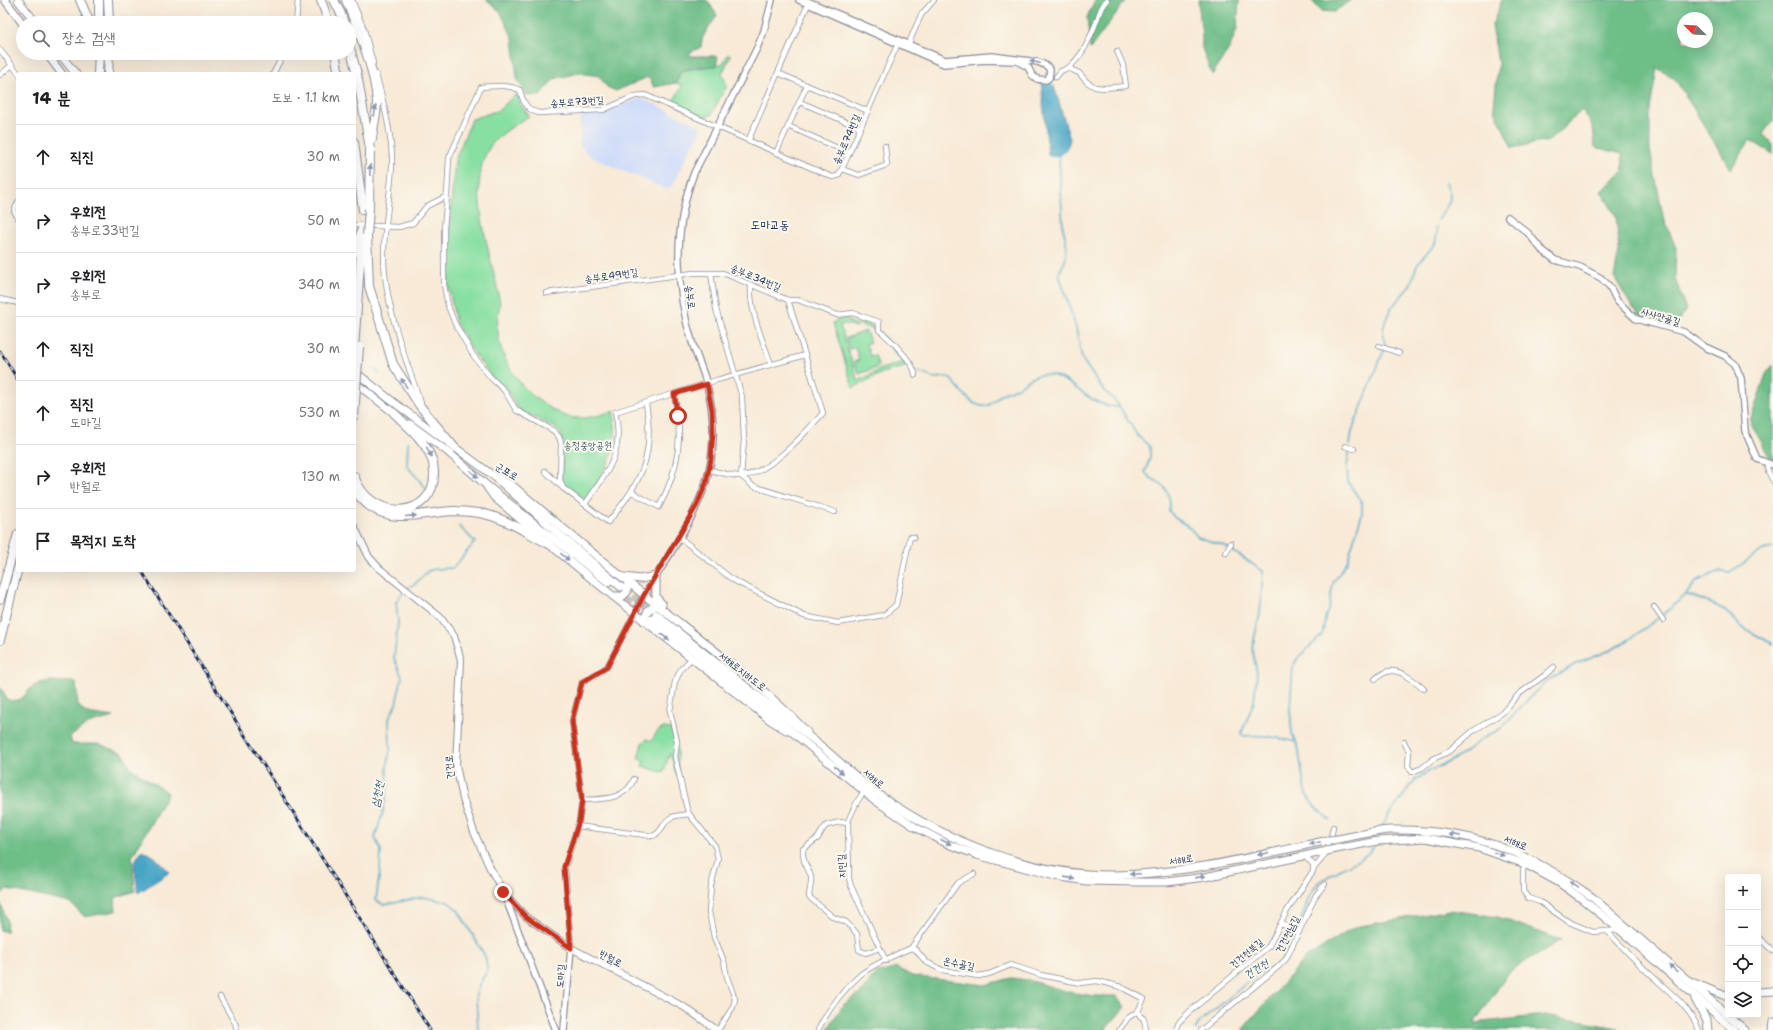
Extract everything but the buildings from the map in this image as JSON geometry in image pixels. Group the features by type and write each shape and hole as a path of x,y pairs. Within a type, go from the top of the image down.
{"highway":[{"path":"80,0 87,16"},
{"path":"98,0 99,16"},
{"path":"108,0 109,16"},
{"path":"321,0 326,16"},
{"path":"334,0 342,16"},
{"path":"346,0 352,16"},
{"path":"356,26 366,51 377,102 370,149 356,347"},
{"path":"98,72 99,60"},
{"path":"108,72 109,60"},
{"path":"336,60 339,72"},
{"path":"353,60 370,149"},
{"path":"356,153 366,209 363,226 356,247"},
{"path":"363,226 369,286 393,364 424,411 454,447"},
{"path":"356,481 368,498 378,506 393,510 411,508 430,492 434,477 433,461 425,445 394,413"},
{"path":"356,492 375,510 391,516 410,517 455,511 497,517 549,544"},
{"path":"0,593 16,541"},
{"path":"0,640 17,572"},
{"path":"0,599 6,575"}],"main road":[{"path":"5,0 17,16"},
{"path":"18,0 31,16"},
{"path":"51,60 58,72"},
{"path":"65,60 74,72"},
{"name":"군포로","path":"356,373 454,447 495,476 513,486 560,527 644,595"},
{"path":"356,384 448,452 485,484 623,596 627,592 625,579 640,579 656,576 655,593 659,602 688,625 698,636"},
{"path":"495,476 553,529 617,591 634,614"},
{"path":"485,484 494,497 549,544 617,591"},
{"name":"건건로","path":"356,530 369,557 378,568 440,617 454,636 462,660 456,765 463,799 474,832 489,866 503,892"},
{"name":"서해로","path":"644,595 698,636 780,704 818,743 880,796 919,821 950,837 979,848 1056,870 1088,874 1115,875 1166,872 1338,838 1382,831 1427,831 1485,840 1515,851 1566,879 1592,897 1745,1030"},
{"path":"644,621 648,610 658,605"},
{"name":"서해로","path":"634,614 770,720 809,745 864,791 915,827 948,844 977,855 1054,876 1102,882 1167,882 1205,877 1378,841 1425,838 1479,848 1526,864 1558,882 1620,930 1734,1030"},
{"name":"서해로지하도로","path":"809,745 654,617 818,743"},
{"name":"반월로","path":"503,892 526,917 571,948 684,1007 718,1030"},
{"path":"1689,981 1725,994"},
{"path":"1688,990 1700,1006 1707,1021 1708,1030"},
{"path":"1761,992 1773,991"},
{"path":"1772,1030 1773,1022"}],"street":[{"path":"297,16 298,0"},
{"path":"352,0 366,36 383,99 392,165 384,226 385,275 396,331 424,411"},
{"name":"송부로","path":"634,614 697,505 710,470 713,432 712,410 707,384 693,346 682,304 679,243 687,191 764,31 772,0"},
{"path":"799,0 807,2 898,42 944,64 985,60 1017,61 1028,67 1032,75 1037,79 1046,80 1049,78 1050,70 1038,62 992,56 946,60 898,42"},
{"path":"908,45 921,15 934,0"},
{"path":"1056,77 1061,71 1068,68 1076,61 1083,50 1101,9 1107,0"},
{"path":"748,140 807,2"},
{"name":"송부로74번길","path":"717,127 832,177 838,176 868,112 898,42"},
{"path":"0,50 17,72"},
{"path":"1068,68 1079,73 1087,82 1095,87 1104,88 1126,86 1123,65 1117,51"},
{"path":"275,72 281,60"},
{"path":"0,75 12,65"},
{"path":"778,72 868,112"},
{"name":"송부로73번길","path":"447,196 449,158 481,87 506,85 520,90 526,106 539,113 603,110 641,95 648,96 717,127"},
{"path":"776,153 807,85"},
{"path":"800,102 860,128"},
{"path":"788,126 849,153"},
{"path":"842,169 859,175 887,165 885,146"},
{"path":"356,225 399,227 414,223 427,206 447,196"},
{"path":"447,196 444,228 444,285 448,306 455,324 473,356 491,378 504,390 516,410 554,431 559,437 561,443 560,480 563,488"},
{"name":"사사안골길","path":"1508,217 1528,233 1541,249 1556,260 1580,267 1601,278 1610,287 1617,301 1636,319 1684,332 1705,347 1725,356 1735,364 1741,378 1745,431 1757,459 1770,465 1768,471 1773,481"},
{"path":"711,273 716,309 742,398 744,446 741,476"},
{"name":"송부로34번길","path":"680,275 723,273 788,300 823,413 785,453 757,472 741,476"},
{"name":"송부로49번길","path":"546,293 680,275"},
{"path":"751,285 750,295 771,364"},
{"path":"0,299 16,303"},
{"path":"788,300 798,300 837,315 852,313 880,322 879,330 892,341 903,356 912,363 915,369 915,375"},
{"path":"1379,346 1388,350 1399,352"},
{"path":"585,504 606,475 616,455 618,423 615,412 736,374 771,364 805,357"},
{"path":"632,492 659,508 670,484 677,457 680,426 674,394"},
{"path":"545,471 563,488 608,522 632,492 640,477 649,439 646,403"},
{"path":"1345,446 1354,449"},
{"path":"710,470 741,476 753,486 835,512"},
{"path":"679,537 733,580 804,616 838,623 884,615 896,605 910,537 914,537"},
{"path":"1226,553 1231,543"},
{"path":"1654,607 1663,620"},
{"name":"도마길","path":"564,1030 571,948 564,867 577,826 582,800 572,721 580,685 582,682 607,667 634,614"},
{"path":"692,658 681,669 675,682 670,711 676,742 676,757 689,814 715,846 718,859 711,886 709,912 714,937 724,961 727,977 735,999 733,1007 718,1030"},
{"path":"1404,742 1409,751 1408,766 1412,772 1422,768 1434,759 1450,751 1473,731 1502,714 1519,694 1554,667"},
{"path":"1375,679 1384,673 1393,670 1415,681 1424,689"},
{"path":"582,800 609,798 620,794 627,790 634,779"},
{"name":"지인길","path":"864,791 857,802 848,823 851,886 886,961"},
{"path":"577,826 654,836 657,835 665,822 671,817 689,814"},
{"path":"848,823 840,822 827,825 822,828 818,838 803,850 804,864 810,876 811,883 809,888 809,897 833,917 846,922 852,928 857,934 859,950 866,953 880,948"},
{"name":"건건천북길","path":"1176,1030 1178,1023 1189,1012 1269,946 1313,869 1323,859 1330,845 1333,827"},
{"path":"1304,856 1313,864 1313,869"},
{"path":"1526,864 1523,870 1523,891 1528,898 1540,902 1569,922 1593,932 1620,930"},
{"path":"818,1030 824,1017 843,992 860,975 911,948 958,883 974,874"},
{"name":"건건천남길","path":"1201,1030 1278,967 1290,952 1316,895 1325,884"},
{"name":"건건로","path":"503,892 556,1030"},
{"path":"1281,924 1299,932"},
{"path":"1608,932 1633,959 1685,1007 1696,1021 1699,1030"},
{"path":"1761,940 1773,951"},
{"name":"온수골길","path":"911,948 916,950 926,962 942,970 978,976 989,974 1011,965 1041,975 1080,983 1098,982 1121,987 1144,999 1138,1011 1140,1016 1144,1019 1146,1030"},
{"path":"220,998 238,1030"},
{"path":"1118,1030 1128,1018 1138,1011"}],"shaded area":[{"path":"638,99 644,99 700,126 701,133 691,148 671,187 666,189 591,157 580,146 580,117 584,114 601,113"}],"green space":[{"path":"486,0 707,0 717,15 701,42 701,47 689,53 691,56 718,57 716,66 696,67 681,71 676,83 654,87 648,77 616,91 607,87 599,76 579,73 554,79 540,96 527,95 517,79 513,38 500,11"},
{"path":"1095,0 1126,0 1090,49 1087,17"},
{"path":"1198,0 1239,0 1237,29 1230,47 1212,75 1202,48"},
{"path":"1311,0 1351,0 1334,12 1321,11"},
{"path":"1502,0 1773,0 1773,120 1763,134 1773,144 1773,154 1750,140 1731,169 1675,79 1657,68 1650,110 1650,150 1663,216 1676,248 1675,278 1686,310 1675,325 1649,323 1632,307 1614,277 1619,252 1616,216 1601,191 1623,171 1622,154 1595,147 1593,126 1582,110 1549,141 1512,148 1494,108 1498,63 1492,25"},
{"path":"728,54 731,55 722,74 727,85 711,115 705,117 672,103 684,83 682,85 676,83 681,71 723,63"},
{"name":"송정중앙공원","path":"517,93 520,104 529,116 502,134 489,148 482,164 479,183 483,224 500,304 498,335 508,365 516,378 539,400 560,414 568,417 580,418 591,417 613,411 615,437 610,459 585,500 565,487 562,481 563,442 561,434 555,428 518,409 506,388 492,377 475,355 456,324 448,284 449,229 455,160 472,119 499,110"},
{"path":"850,317 859,319 875,328 905,360 905,367 882,373 853,388 833,323 835,321 845,318 858,327 845,324 840,325 858,381 881,369 903,362 886,342 875,333 873,329 860,325"},
{"path":"866,331 870,342 866,344 870,356 875,355 879,367 859,374 854,362 859,360 855,347 850,349 846,338"},
{"path":"1773,365 1772,462 1750,421 1766,374"},
{"path":"52,681 76,682 78,705 86,713 114,717 88,724 70,737 72,744 99,744 123,753 130,767 168,793 132,857 135,891 115,898 116,911 85,917 70,903 7,889 0,895 0,691 1,688 8,700 19,700 32,687"},
{"path":"664,728 671,729 674,734 677,751 678,773 676,774 670,753 664,771 661,772 642,766 644,761 638,758 642,743 647,739 651,741 658,731"},
{"path":"0,902 7,921 6,932 0,930"},
{"path":"1450,910 1498,917 1561,940 1510,971 1474,1023 1545,1015 1618,1028 1616,1030 1242,1030 1304,959 1355,927"},
{"path":"897,968 912,976 985,985 1011,978 1028,980 1069,992 1094,996 1117,996 1125,1007 1105,1030 827,1030 843,1005 861,993 875,974"}],"water":[{"path":"1041,82 1051,83 1054,86 1070,139 1065,150 1055,157 1048,154"},
{"path":"142,850 155,857 170,872 138,893 134,862"}],"waterway":[{"path":"1059,155 1063,229 1066,240 1066,256 1059,274 1076,328 1082,359 1101,387 1117,403 1137,435 1150,447 1150,458 1145,472 1150,478 1161,484 1168,493 1170,504 1169,511 1175,518 1188,526 1198,537 1225,546 1263,571 1260,614 1252,648 1257,673 1254,702 1241,734 1244,736 1264,736 1296,742"},
{"path":"1438,220 1447,207 1450,199 1449,190 1446,183"},
{"path":"1385,346 1383,329 1386,319 1391,308 1410,286 1417,265 1435,244 1437,233 1436,227"},
{"path":"1350,445 1352,431 1384,350"},
{"path":"904,364 911,369"},
{"name":"삼천천","path":"374,368 379,374"},
{"path":"918,372 934,378 948,377 972,402 982,406 988,406 1002,394 1036,376 1046,374 1065,380 1095,401 1113,407 1120,407"},
{"name":"삼천천","path":"408,441 407,466 426,488"},
{"path":"1331,821 1317,809 1309,799 1304,785 1298,746 1292,734 1290,709 1293,666 1298,658 1322,635 1329,608 1333,583 1347,562 1362,514 1362,503 1348,482 1347,466 1350,449"},
{"name":"삼천천","path":"407,588 415,584 428,571 453,568 475,542 459,526"},
{"path":"1382,828 1387,817 1415,780 1429,771 1455,759 1482,739 1500,729 1534,693 1550,679 1574,665 1613,649 1630,639 1664,614 1689,591 1696,582 1721,571 1730,572 1763,550 1773,548"},
{"name":"삼천천","path":"404,591 396,602 398,622 394,658 402,677 396,704 389,719 390,749 387,769 388,785 383,811 375,838 381,850 376,900 384,905 423,897 448,902 458,910 485,956 487,967 486,973 479,985 476,995 478,1030"},
{"path":"1685,595 1692,596 1717,606 1724,610 1740,626 1773,644"},
{"name":"건건천","path":"1281,961 1314,888 1328,876 1356,862 1371,851 1375,844"},
{"name":"건건천","path":"1195,1030 1199,1023 1256,975 1279,964"}],"tunnel":[{"path":"624,590 656,614"},
{"path":"618,591 650,617"}],"railway":[{"path":"0,351 16,377"},
{"path":"142,572 430,1030"}],"district":[{"name":"도마교동","path":"770,225"}],"route":[{"path":"503,892 526,917 571,948 564,867 579,821 582,800 572,718 580,685 582,682 607,667 632,621 644,595 697,505 706,483 710,470 713,432 712,410 707,384 674,394 678,416"}]}
